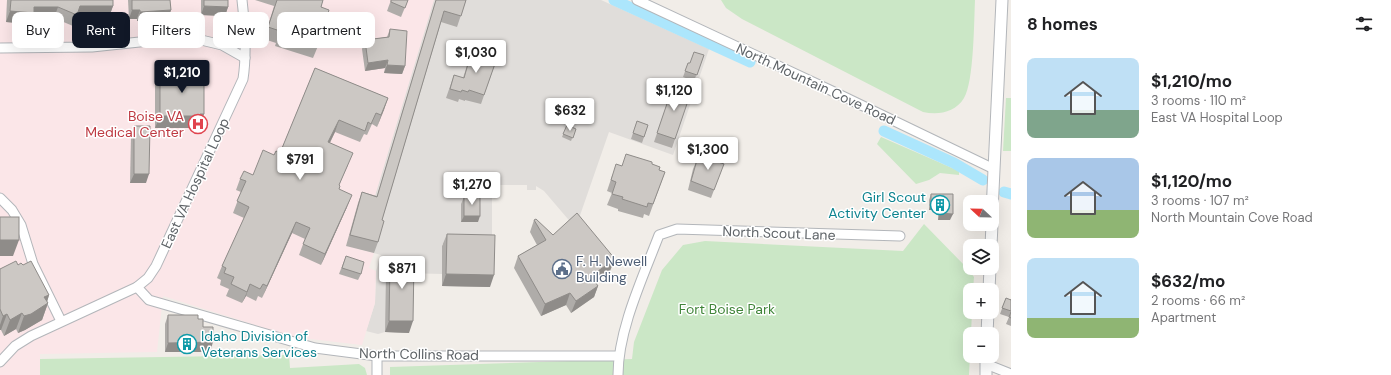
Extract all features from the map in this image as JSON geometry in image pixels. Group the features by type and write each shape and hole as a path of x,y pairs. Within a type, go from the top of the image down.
{"street":[{"name":"East VA Hospital Loop","path":"137,287 148,278 162,255 243,79 245,58 245,25 242,0"},
{"name":"North Mountain Cove Road","path":"637,0 830,90 994,169"},
{"path":"993,195 1002,0"},
{"path":"0,48 92,47 168,39 197,39 222,45 245,58"},
{"path":"0,198 12,210 21,225 34,264 61,321"},
{"name":"North Scout Lane","path":"618,356 638,289 659,235 677,230 900,236"},
{"path":"0,362 15,346 61,321 137,287"},
{"name":"North Collins Road","path":"137,287 149,300 315,348 377,356 618,356"},
{"path":"377,356 377,375"},
{"path":"618,356 618,375"},
{"path":"986,365 1011,374"}],"shaded area":[{"name":"Boise VA Medical Center","path":"0,0 434,0 359,249 374,253 369,268 376,271 375,303 362,345 293,337 163,296 157,352 40,354 40,375 0,375"},
{"path":"433,0 601,0 709,49 673,155 609,132 577,224 573,225 544,191 536,186 536,190 527,190 527,185 492,185 492,246 442,244 442,274 405,273 385,332 378,334 366,331 375,303 376,271 381,255 359,249"}],"green space":[{"path":"721,0 975,0 972,65 970,79 964,98 956,107 946,112 923,112 742,19 726,8"},
{"path":"1006,98 1011,98 1011,151 1003,151"},
{"path":"881,137 959,171 959,175 940,173 929,180 916,184 877,144"},
{"name":"Fort Boise Park","path":"924,224 963,264 963,275 972,275 974,277 974,283 963,283 963,319 972,319 971,327 963,327 963,363 970,363 969,375 390,375 390,367 632,359 634,342 662,270 683,245 705,241 903,251"},
{"path":"289,355 290,368 359,364 365,368 367,375 40,375 40,359"}],"building":[{"path":"11,0 113,0 113,6 80,6 78,12 72,13 58,7 34,7 34,12 10,11"},
{"path":"132,0 170,0 171,10 140,12 140,10 132,10"},
{"path":"204,0 228,0 228,7 204,6"},
{"path":"277,0 323,0 321,7 329,10 328,12 277,12 277,30 269,27"},
{"path":"391,0 408,0 405,8 391,2"},
{"path":"436,0 466,0 461,16 444,11 382,220 384,221 378,242 350,235 362,192 377,197"},
{"path":"390,29 407,31 405,66 387,65 388,60 368,63 366,48 375,48 375,39 389,37"},
{"path":"472,50 497,58 484,95 469,90 468,92 462,90 461,92 450,89 454,75 464,78"},
{"path":"694,52 704,55 697,75 685,71"},
{"path":"315,68 388,98 381,115 376,113 371,124 368,122 365,131 339,120 328,142 353,153 339,185 339,189 352,195 325,254 303,244 310,228 296,222 267,286 263,284 260,289 250,284 247,292 231,284 234,277 224,273 226,268 222,266 249,207 237,201 246,181 240,179 244,171 253,175 263,150 274,155 276,151 280,153"},
{"path":"165,71 200,71 200,73 204,73 204,114 200,114 200,116 160,116 160,73 165,73"},
{"path":"673,86 691,92 675,139 657,133"},
{"path":"637,121 648,125 644,137 633,133"},
{"path":"567,125 576,129 573,138 563,134"},
{"path":"134,126 150,126 149,174 134,174"},
{"path":"712,150 720,154 718,162 724,164 714,190 691,181 697,160 699,161 701,156 709,158"},
{"path":"626,154 652,162 652,164 660,167 659,170 665,172 653,204 648,203 647,207 622,199 623,197 612,194 616,182 611,180 616,164 622,166"},
{"path":"931,194 953,194 953,214 940,213 940,207 938,207 938,204 931,204"},
{"path":"464,197 480,197 480,216 464,216"},
{"name":"F. H. Newell Building","path":"577,213 615,259 591,276 598,286 576,301 570,293 545,304 518,256 546,240 534,220 536,219 553,235"},
{"path":"0,217 19,217 19,240 0,240"},
{"path":"447,234 495,235 494,275 446,274"},
{"path":"346,256 364,262 361,274 342,268"},
{"path":"393,257 410,257 410,262 414,262 413,321 389,321 390,262 393,262"},
{"path":"16,261 18,265 21,263 23,265 31,261 49,295 44,297 48,303 31,314 24,316 22,313 10,320 7,314 3,316 0,309 0,269"},
{"path":"1006,298 1011,300 1011,311 1002,308"},
{"path":"168,315 198,315 198,319 203,319 203,327 213,327 213,342 168,343"}],"waterway":[{"path":"614,0 750,62"},
{"path":"884,131 954,163 983,180"},
{"path":"1004,192 1011,194"}],"place":[{"name":"Boise VA Medical Center","path":"198,124"},
{"name":"Girl Scout Activity Center","path":"940,205"},
{"name":"F. H. Newell Building","path":"562,269"},
{"name":"Idaho Division of Veterans Services","path":"187,344"}]}
